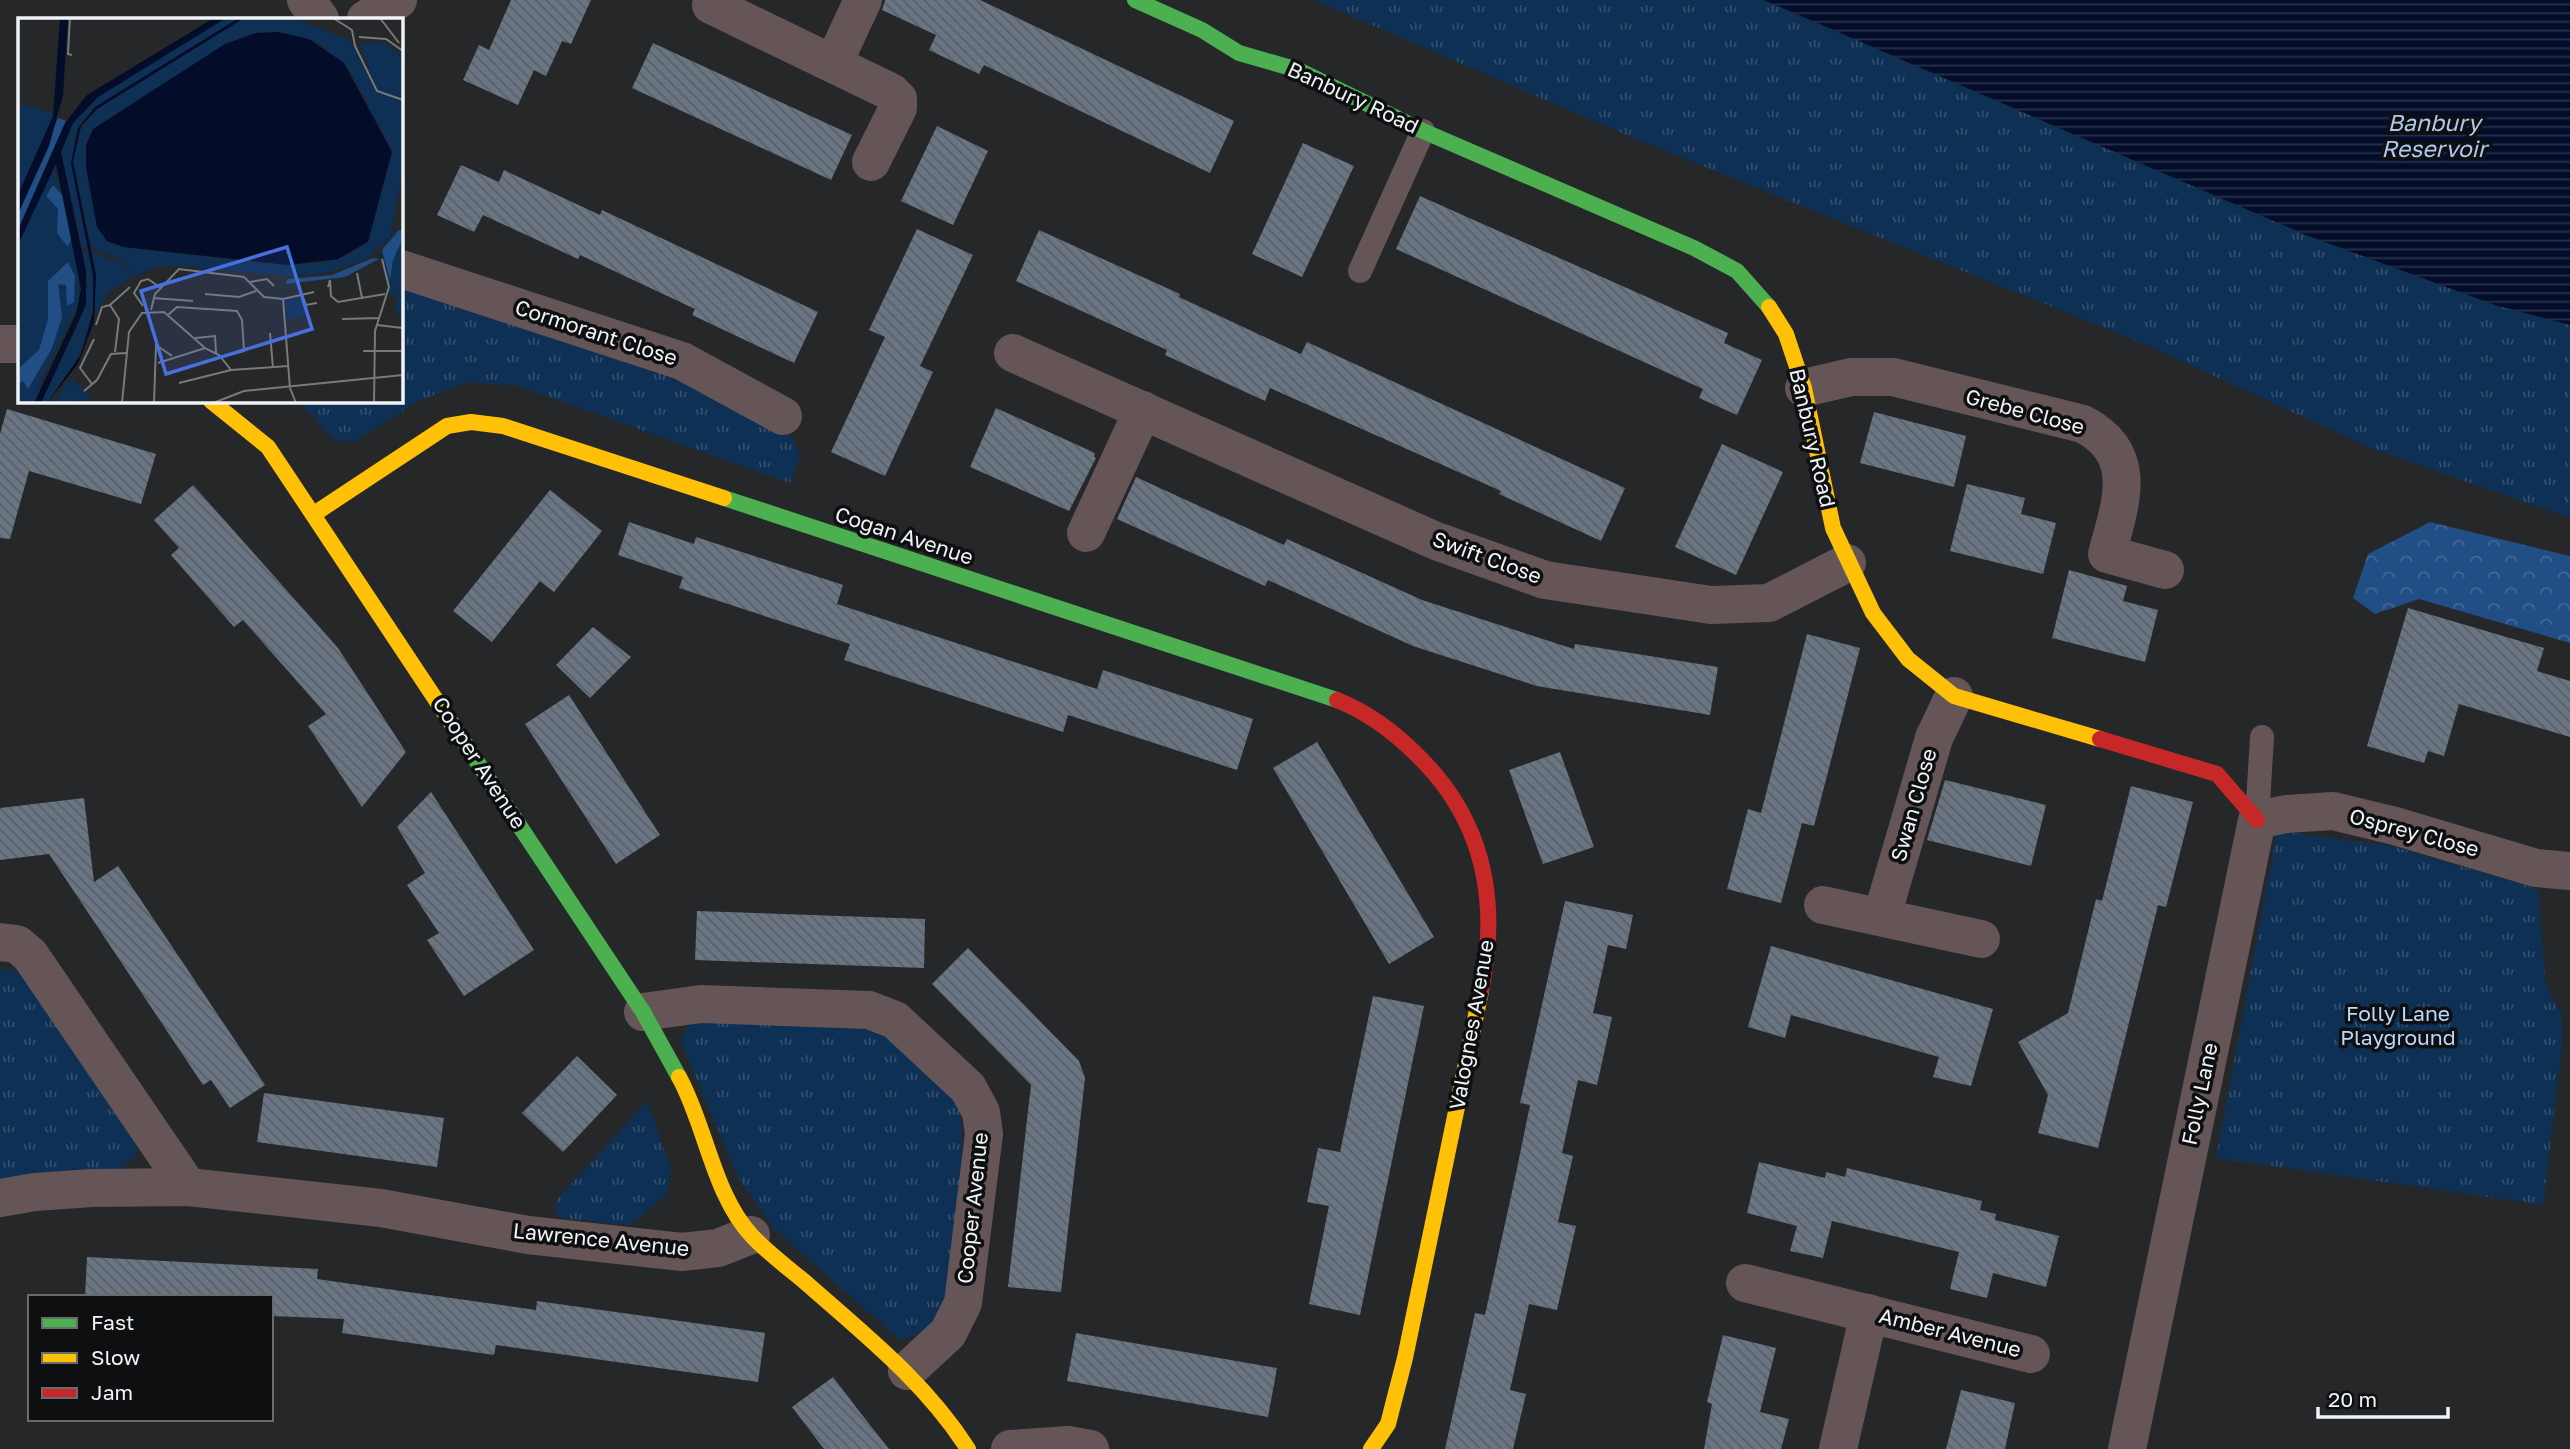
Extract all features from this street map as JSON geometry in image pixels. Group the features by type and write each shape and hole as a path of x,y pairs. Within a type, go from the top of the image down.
{"street":[{"path":"306,0 319,18"},
{"path":"368,18 398,0"},
{"path":"834,62 863,0"},
{"name":"Banbury Road","path":"1135,0 1202,30 1239,53 1298,70 1423,131 1694,248 1737,271 1764,298 1780,325 1804,388 1833,528 1847,564 1873,613 1908,659 1954,696 2217,774 2257,820"},
{"path":"711,5 834,62 891,92 898,99 898,108 871,162"},
{"name":"Cormorant Close","path":"402,269 682,361 783,416"},
{"path":"0,344 18,344"},
{"name":"Swift Close","path":"1013,353 1436,541 1545,580 1711,605 1769,603 1847,564"},
{"name":"Grebe Close","path":"1804,388 1851,377 1893,377 2082,424 2104,436 2118,453 2121,474 2118,514 2107,554 2165,570"},
{"name":"Cooper Avenue","path":"212,402 268,447 643,1012 681,1077 726,1195 751,1236"},
{"path":"1086,533 1143,410"},
{"name":"Cogan Avenue","path":"314,514 447,426 471,422 503,426 1292,684"},
{"name":"Valognes Avenue","path":"1292,684 1356,708 1401,738 1443,783 1472,830 1484,874 1489,916 1489,954 1405,1358 1388,1424 1371,1449"},
{"name":"Swan Close","path":"1882,916 1934,738 1954,696"},
{"name":"Osprey Close","path":"2257,820 2286,814 2333,811 2395,825 2536,868 2570,872"},
{"name":"Folly Lane","path":"2127,1449 2257,820"},
{"path":"1824,905 1981,939"},
{"path":"0,942 17,944 30,955 188,1187"},
{"name":"Cooper Avenue","path":"643,1012 701,1004 869,1010 895,1020 968,1088 981,1112 984,1134 963,1303 948,1333 907,1371"},
{"name":"Lawrence Avenue","path":"0,1198 92,1188 188,1187 381,1208 528,1235 682,1252 718,1248 751,1236"},
{"path":"751,1236 907,1371 947,1416 968,1449"},
{"name":"Amber Avenue","path":"1745,1283 2031,1354"},
{"name":"Amber Avenue","path":"1838,1449 1869,1313"},
{"path":"1010,1449 1068,1445 1090,1449"}],"lane":[{"path":"1360,271 1423,131"},
{"name":"Folly Lane","path":"2257,820 2262,737"}],"green space":[{"path":"1314,0 1764,0 2306,235 2495,305 2570,325 2570,518 2373,449 2149,346 1636,139"},
{"path":"402,269 783,416 800,457 790,483 518,386 468,382 418,401 354,442 335,440 299,402 402,402"},
{"path":"2430,522 2570,556 2570,643 2419,599 2375,614 2353,598 2368,554"},
{"name":"Folly Lane Playground","path":"2277,831 2392,846 2538,889 2546,986 2562,1015 2562,1046 2543,1205 2216,1158"},
{"path":"10,968 32,985 136,1137 136,1156 119,1171 0,1184 0,970"},
{"path":"692,1021 874,1030 919,1062 951,1092 961,1117 961,1170 945,1310 935,1328 900,1340 772,1227 739,1179 680,1040"},
{"path":"647,1102 671,1169 667,1194 631,1225 560,1218 555,1209 559,1197"}],"water":[{"name":"Banbury Reservoir","path":"1764,0 2570,0 2570,325 2495,305 2306,235"}],"building":[{"path":"511,0 591,0 571,44 562,41 546,76 534,70 518,105 463,80 479,45 489,50"},
{"path":"885,0 980,0 1234,121 1210,173 984,65 979,74 929,50 936,35 882,10"},
{"path":"653,43 852,135 831,180 632,88"},
{"path":"937,126 988,151 953,225 901,201"},
{"path":"1303,143 1354,166 1302,277 1252,254"},
{"path":"461,165 499,182 504,170 600,215 602,210 818,312 794,363 692,315 695,309 580,255 578,259 483,215 474,232 437,215"},
{"path":"1420,196 1728,333 1724,343 1762,360 1737,415 1699,398 1703,389 1396,249"},
{"path":"917,229 973,255 920,366 933,372 885,476 831,452 885,337 869,330"},
{"path":"1039,230 1180,294 1179,297 1301,354 1307,342 1625,488 1601,541 1499,494 1501,491 1270,388 1265,401 1165,355 1167,350 1016,281"},
{"path":"996,408 1095,453 1096,458 1069,511 970,467"},
{"path":"7,409 156,454 141,504 29,471 10,539 0,538 0,434"},
{"path":"1874,412 1966,436 1954,487 1860,463"},
{"path":"1722,444 1783,472 1736,575 1675,547"},
{"path":"1136,477 1284,545 1287,539 1422,600 1574,649 1575,644 1718,667 1710,715 1537,686 1413,646 1268,580 1265,586 1117,519"},
{"path":"1967,484 2025,498 2021,514 2056,523 2043,574 1950,551"},
{"path":"193,485 338,648 406,752 362,807 308,726 326,714 243,620 234,627 171,555 179,548 154,520"},
{"path":"550,490 602,531 554,592 540,581 492,642 453,611"},
{"path":"629,522 694,544 696,537 843,585 837,604 1097,689 1103,670 1253,719 1237,770 1068,715 1063,732 844,660 850,644 679,588 683,577 618,555"},
{"path":"2069,570 2127,586 2123,601 2158,610 2145,662 2052,638"},
{"path":"2408,608 2544,648 2537,671 2570,681 2570,737 2459,704 2444,756 2428,751 2424,763 2367,746"},
{"path":"593,627 631,657 590,698 556,665"},
{"path":"1807,634 1860,648 1814,826 1802,823 1781,903 1727,889 1748,809 1761,813"},
{"path":"569,695 660,835 616,864 525,724"},
{"path":"1317,742 1434,937 1389,964 1273,768"},
{"path":"1560,752 1594,847 1543,864 1509,770"},
{"path":"1945,780 2046,805 2031,866 1927,840"},
{"path":"2131,786 2193,802 2166,907 2158,905 2098,1148 2038,1133 2048,1095 2018,1042 2068,1013 2096,899 2102,901"},
{"path":"431,792 534,950 464,996 427,940 439,933 407,885 425,873 397,827"},
{"path":"84,798 94,882 118,866 265,1085 230,1108 211,1080 203,1085 49,854 0,860 0,808"},
{"path":"1565,901 1633,915 1626,949 1608,945 1593,1013 1612,1017 1597,1085 1578,1080 1562,1153 1573,1156 1558,1222 1576,1226 1557,1310 1529,1304 1510,1390 1526,1394 1513,1449 1445,1449 1475,1313 1485,1315 1515,1178 1530,1105 1520,1103"},
{"path":"697,911 925,919 924,968 695,960"},
{"path":"1771,946 1993,1009 1971,1086 1933,1077 1939,1057 1791,1015 1785,1038 1748,1027"},
{"path":"968,948 1079,1061 1085,1078 1061,1292 1008,1287 1031,1085 932,984"},
{"path":"1373,996 1424,1006 1360,1315 1309,1304 1329,1206 1307,1202 1318,1148 1340,1152"},
{"path":"577,1056 617,1095 563,1152 522,1113"},
{"path":"264,1093 444,1118 437,1167 257,1142"},
{"path":"1759,1162 1825,1178 1826,1172 1845,1177 1847,1168 1982,1201 1980,1210 1996,1214 1995,1220 2059,1236 2046,1287 1993,1273 1987,1298 1950,1289 1959,1252 1832,1221 1823,1258 1790,1251 1797,1226 1747,1213"},
{"path":"87,1257 318,1269 317,1279 536,1310 537,1301 765,1333 758,1382 496,1345 494,1355 342,1333 344,1319 273,1316 273,1295 85,1295"},
{"path":"1076,1333 1277,1368 1268,1417 1067,1381"},
{"path":"1723,1335 1776,1348 1760,1412 1789,1419 1781,1449 1704,1449 1712,1404 1707,1402"},
{"path":"833,1377 889,1449 824,1449 792,1407"},
{"path":"1961,1390 2015,1403 2005,1449 1946,1449"}],"traffic: fast":[{"path":"1135,0 1202,30 1239,53 1298,70 1423,131 1694,248 1737,271 1769,307"},
{"path":"724,498 1337,700"},
{"path":"452,724 643,1012 679,1077"}],"traffic: slow":[{"path":"1769,307 1786,334 1804,388 1833,528 1873,613 1908,659 1954,696 2100,739"},
{"path":"212,402 268,447 452,724"},
{"path":"314,514 447,426 471,422 503,426 724,498"},
{"path":"1371,1449 1388,1424 1405,1358 1481,991"},
{"path":"679,1077 728,1200 752,1236 913,1380 968,1449"}],"traffic: jam":[{"path":"1337,700 1359,710 1398,738 1439,779 1458,806 1481,863 1487,893 1488,925 1481,991"},
{"path":"2100,739 2217,774 2257,820"}]}
